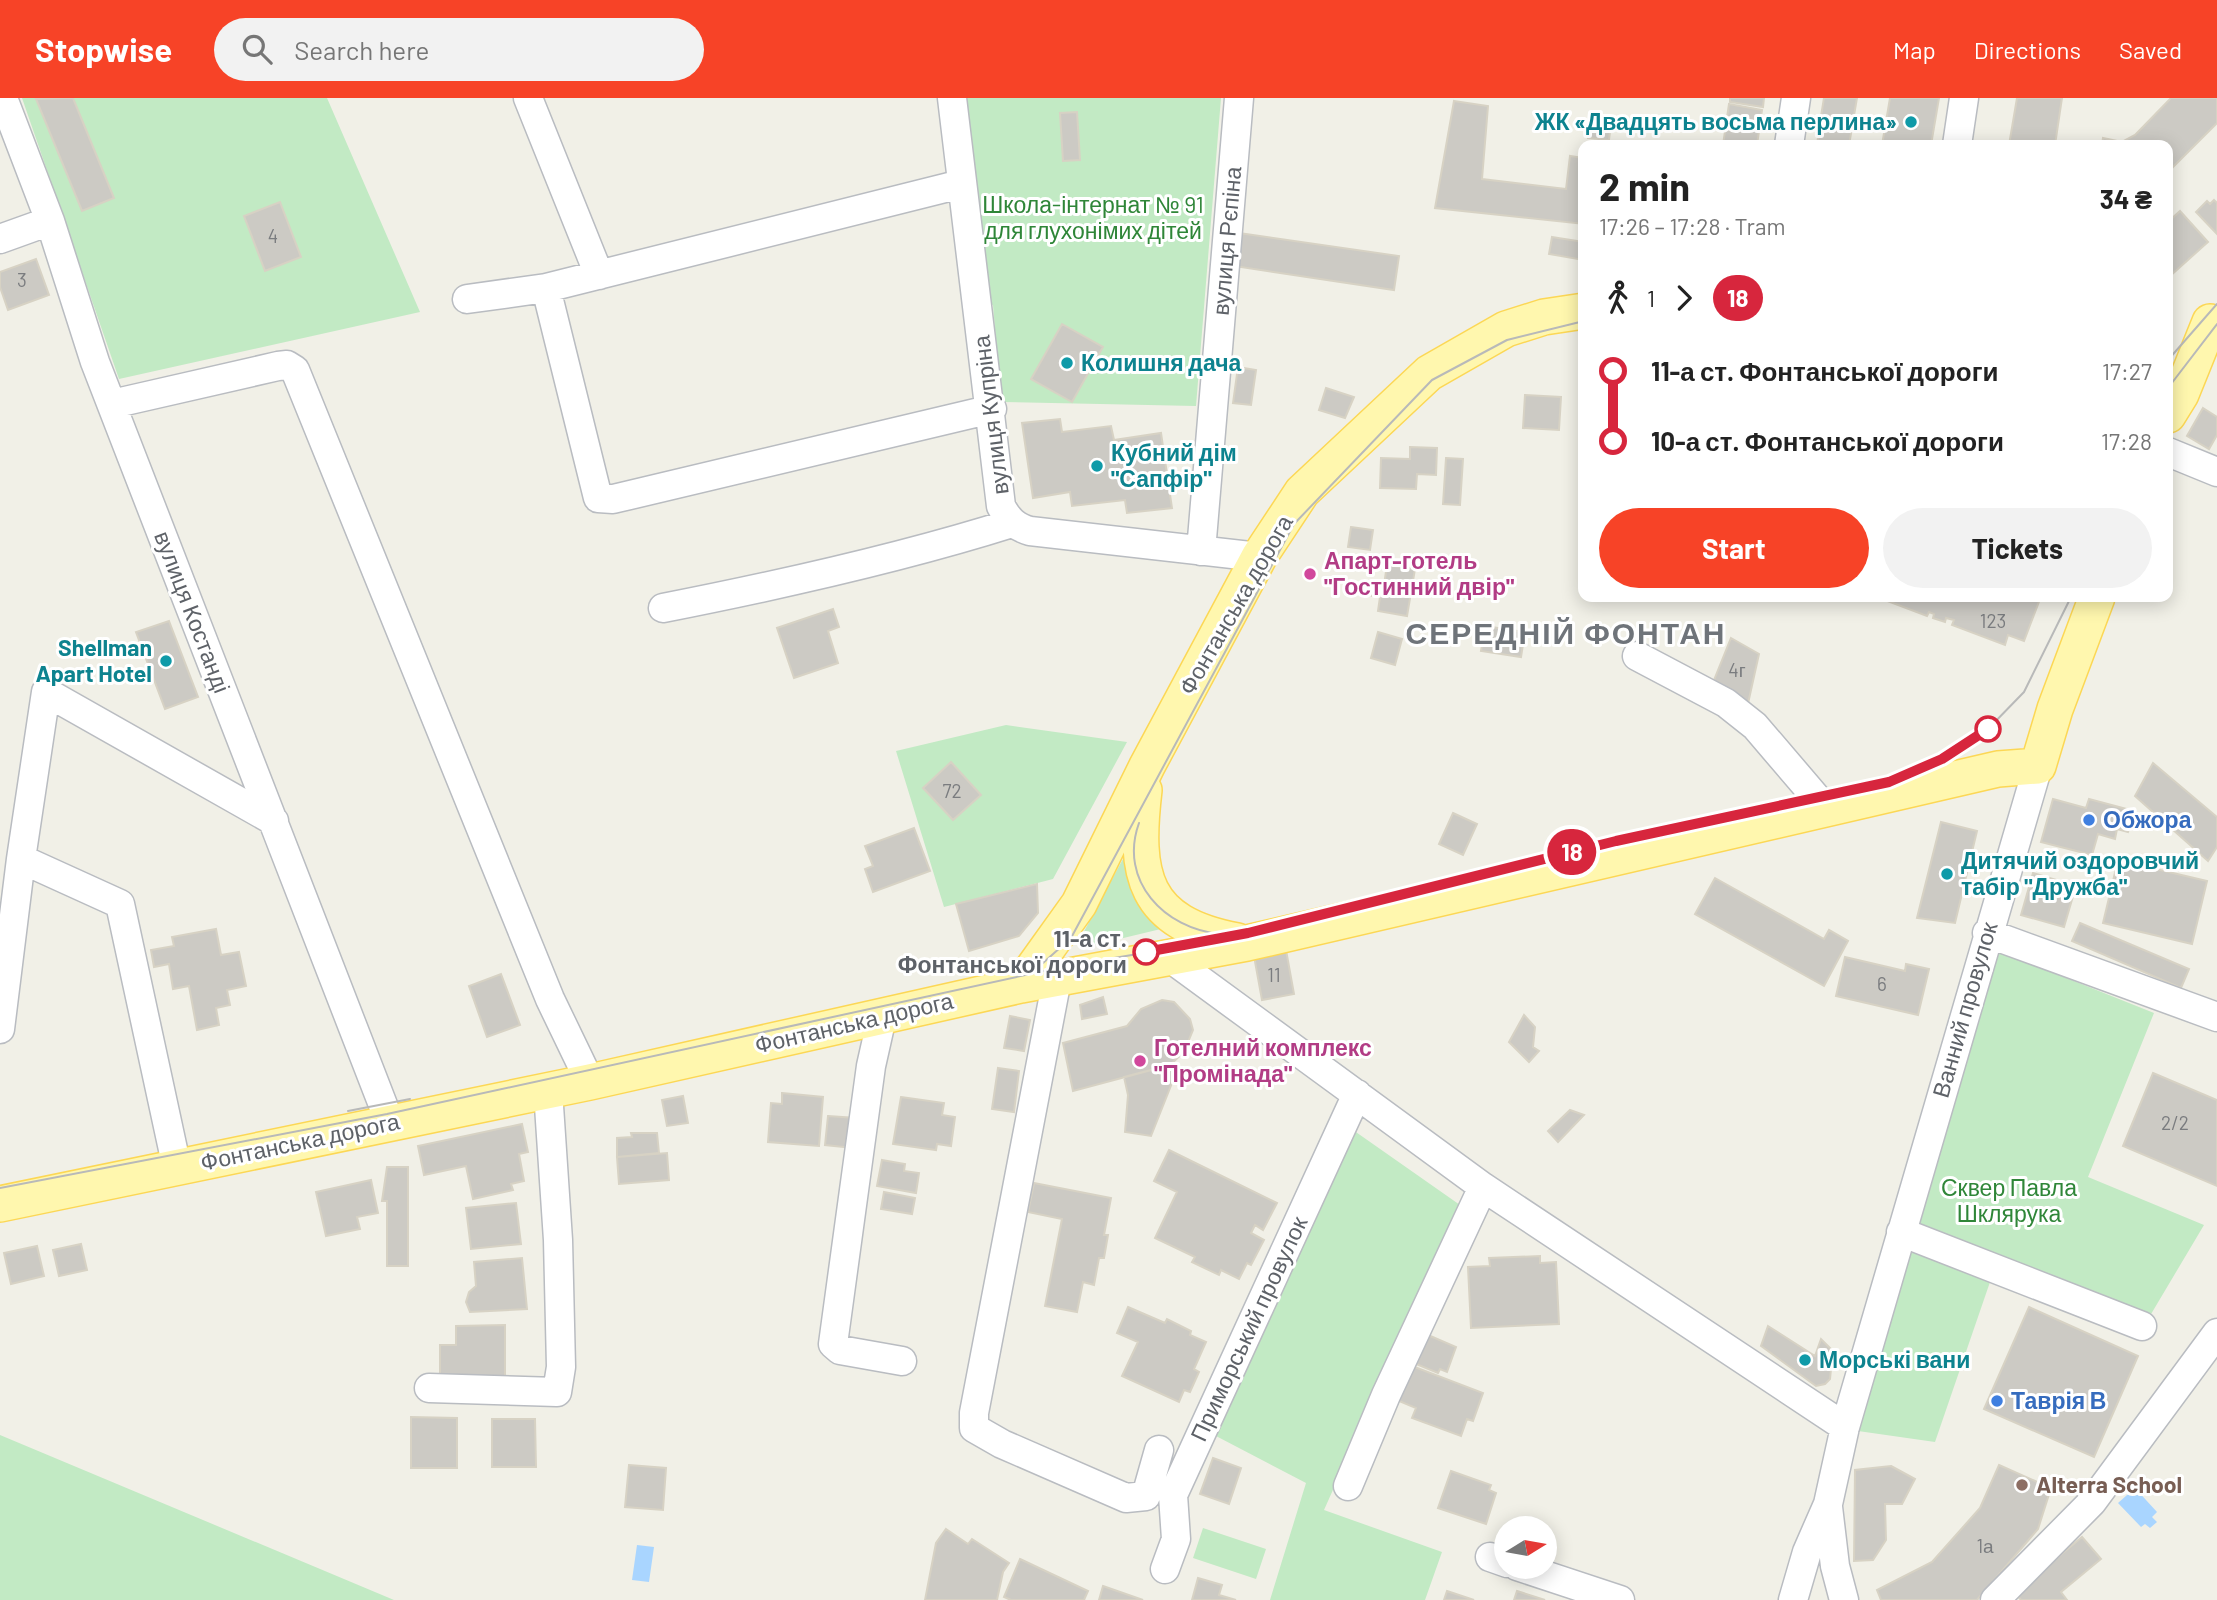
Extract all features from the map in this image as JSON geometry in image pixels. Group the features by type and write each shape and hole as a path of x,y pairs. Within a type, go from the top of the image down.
{"main road":[{"name":"Фонтанська дорога","path":"0,1204 590,1082 1021,985 1079,904 1147,766 1259,557 1302,492 1429,373 1506,329 1544,317 1578,312"},
{"path":"2173,350 2214,317"},
{"path":"2173,407 2214,317"},
{"name":"Ванний провулок","path":"2038,766 2055,709 2095,602"},
{"path":"1147,766 1139,839 1141,866 1160,904 1192,928 1247,943"},
{"path":"1021,985 1247,943 1998,769 2038,766"}],"street":[{"name":"вулиця Костанді","path":"3,98 50,220 111,404 390,1123"},
{"path":"528,98 599,275"},
{"name":"вулиця Купріна","path":"952,98 992,410 1001,506 1012,523 1031,531 1259,557"},
{"name":"вулиця Рєпіна","path":"1201,551 1240,98"},
{"path":"1790,140 1796,98"},
{"path":"1957,140 1964,98"},
{"path":"467,299 546,288 961,184"},
{"path":"0,239 50,220"},
{"path":"546,288 598,498 613,499 992,410"},
{"path":"111,404 278,366 287,365 295,370 550,999 590,1082"},
{"path":"2173,454 2217,472"},
{"path":"663,608 924,549 1012,523"},
{"path":"1637,656 1726,703 1745,718 1798,773 1826,809"},
{"path":"0,1029 21,859 46,692 274,821"},
{"name":"Ванний провулок","path":"1793,1600 1807,1552 1828,1504 1845,1427 1987,933 2038,766"},
{"path":"21,859 120,904 177,1168"},
{"path":"1987,933 2217,1017"},
{"path":"1170,958 1483,1187 1845,1427"},
{"path":"1057,979 974,1413 974,1428 1002,1444 1126,1498 1146,1496 1159,1450"},
{"path":"882,1017 871,1066 833,1344 840,1350 902,1361"},
{"path":"429,1388 557,1392 561,1367 558,1240 548,1091"},
{"name":"Приморський провулок","path":"1165,1569 1176,1539 1173,1496 1357,1094"},
{"path":"1348,1486 1386,1395 1483,1187"},
{"path":"1901,1232 2142,1326"},
{"path":"1995,1600 2092,1502 2217,1333"},
{"name":"Ванний провулок","path":"1828,1504 1835,1566 1844,1600"},
{"path":"1556,1579 1620,1600"}],"green space":[{"path":"22,98 327,98 420,312 119,379"},
{"name":"Школа-інтернат № 91 для глухонімих дітей","path":"965,98 1221,98 1196,406 1001,402 993,305 980,301"},
{"path":"1006,725 1127,742 1053,879 944,907 896,751"},
{"path":"1124,857 1133,881 1165,928 1086,947 1081,945 1080,939"},
{"name":"Сквер Павла Шклярука","path":"1991,948 2154,1013 2088,1177 2204,1225 2138,1336 1990,1282 1935,1442 1858,1431"},
{"path":"1353,1130 1460,1205 1324,1510 1442,1552 1425,1600 1270,1600 1306,1483 1216,1436"},
{"path":"0,1435 394,1600 0,1600"},
{"path":"1203,1528 1266,1549 1256,1579 1193,1558"}],"water":[{"path":"2135,1488 2157,1512 2152,1517 2157,1522 2150,1528 2145,1524 2141,1527 2118,1503"},
{"path":"637,1545 654,1547 649,1582 632,1580"}],"building":[{"path":"73,98 114,198 82,211 36,99"},
{"path":"1730,98 1764,98 1763,107 1730,102"},
{"path":"1824,98 1857,98 1852,127 1820,122"},
{"name":"ЖК «Двадцять восьма перлина»","path":"1890,98 1939,98 1932,140 1883,140"},
{"path":"2017,98 2062,98 2056,140 2010,140"},
{"path":"2171,98 2217,98 2217,123 2173,167 2173,140 2126,140 2135,135"},
{"path":"1454,101 1488,106 1482,179 1566,189 1570,156 1578,157 1578,223 1435,208"},
{"path":"1729,104 1762,110 1758,140 1724,140"},
{"path":"1077,112 1080,160 1063,161 1060,113"},
{"path":"1590,121 1611,123 1609,140 1588,138"},
{"path":"1820,123 1852,128 1850,140 1818,140"},
{"path":"2214,200 2217,203 2217,234 2196,212 2207,201 2210,204"},
{"path":"280,202 301,257 265,271 244,216"},
{"path":"2180,211 2208,242 2173,273 2173,217"},
{"path":"1239,233 1399,256 1394,290 1234,266"},
{"path":"1552,237 1578,241 1578,259 1549,254"},
{"path":"36,259 49,295 8,310 0,287 0,272"},
{"name":"Колишня дача","path":"1062,324 1103,347 1072,402 1031,379"},
{"path":"1238,367 1256,370 1251,405 1233,403"},
{"path":"1326,388 1354,397 1345,418 1319,410"},
{"path":"1525,395 1561,397 1559,430 1523,428"},
{"path":"2203,408 2217,417 2217,435 2209,449 2187,436"},
{"name":"Кубний дім \"Сапфір\"","path":"1060,419 1062,432 1111,426 1114,440 1161,433 1172,508 1127,513 1125,500 1072,506 1070,492 1033,498 1022,423"},
{"path":"1410,447 1437,448 1436,475 1417,474 1416,489 1380,488 1381,458 1410,459"},
{"path":"1446,458 1463,459 1460,505 1443,504"},
{"path":"1351,527 1373,530 1370,550 1348,547"},
{"path":"1387,565 1415,569 1407,616 1378,611 1380,597 1372,596 1375,584 1384,585"},
{"path":"1890,602 2039,602 2024,641 2008,635 2005,645 1952,625 1954,620 1946,618 1945,622 1933,618 1934,614 1929,612 1927,616"},
{"path":"833,609 839,627 828,631 838,663 794,678 777,628"},
{"name":"Shellman Apart Hotel","path":"169,621 198,697 165,709 136,632"},
{"path":"1485,626 1525,632 1521,657 1481,651"},
{"path":"1378,632 1402,639 1395,665 1371,658"},
{"path":"1731,638 1759,654 1747,708 1712,685"},
{"path":"951,762 981,795 953,820 923,788"},
{"path":"2153,763 2217,817 2217,847 2208,861 2135,796"},
{"name":"Обжора","path":"2053,799 2086,808 2089,799 2134,811 2128,832 2117,829 2115,839 2098,834 2092,855 2041,842"},
{"path":"1453,813 1477,824 1463,855 1439,844"},
{"name":"Дитячий оздоровчий табір \"Дружба\"","path":"1941,822 1977,831 1955,923 1917,918"},
{"path":"914,828 930,871 873,892 865,869 873,866 865,846"},
{"path":"2118,860 2207,881 2192,944 2103,923"},
{"path":"2033,873 2076,886 2064,927 2021,915"},
{"path":"1715,878 1824,939 1829,930 1848,941 1824,986 1695,914"},
{"path":"1037,884 1038,913 1019,936 969,951 956,904"},
{"path":"2080,923 2189,969 2181,988 2072,941"},
{"path":"216,929 221,955 239,952 246,986 227,990 230,1005 216,1008 219,1025 197,1030 189,986 173,989 169,964 154,967 151,950 174,946 172,937"},
{"path":"1286,950 1294,994 1262,1000 1254,956"},
{"path":"1845,957 1905,971 1906,964 1929,969 1918,1015 1836,996"},
{"path":"501,974 520,1025 487,1037 469,986"},
{"path":"1103,997 1107,1014 1082,1019 1080,1005"},
{"path":"1162,1000 1174,1002 1190,1019 1193,1030 1184,1052 1170,1065 1073,1091 1063,1043 1127,1026 1141,1009"},
{"path":"1524,1015 1535,1027 1533,1047 1539,1051 1529,1062 1509,1042"},
{"path":"1010,1016 1030,1020 1024,1051 1004,1048"},
{"path":"1170,1065 1176,1073 1151,1136 1125,1132 1128,1095 1124,1077"},
{"path":"998,1068 1019,1071 1014,1112 992,1109"},
{"path":"2153,1073 2217,1100 2217,1186 2123,1146"},
{"path":"782,1093 823,1097 819,1146 768,1142 771,1103 782,1104"},
{"path":"683,1096 688,1123 667,1126 662,1100"},
{"path":"901,1097 944,1103 942,1115 955,1117 951,1146 937,1144 936,1150 893,1144"},
{"path":"1570,1110 1584,1115 1558,1142 1548,1131"},
{"path":"828,1116 856,1118 853,1148 825,1145"},
{"path":"522,1124 528,1152 519,1154 524,1181 511,1184 513,1190 473,1199 466,1166 424,1175 418,1146"},
{"path":"631,1133 657,1133 659,1153 617,1157 617,1138 632,1137"},
{"path":"1169,1150 1277,1203 1263,1230 1255,1225 1251,1233 1264,1240 1251,1265 1247,1263 1239,1279 1221,1270 1219,1275 1192,1262 1195,1257 1155,1238 1177,1192 1154,1181"},
{"path":"667,1153 669,1180 619,1184 617,1157"},
{"path":"882,1160 905,1164 904,1171 919,1173 916,1193 877,1186"},
{"path":"387,1167 408,1167 408,1266 387,1266 387,1201 382,1201"},
{"path":"371,1180 378,1213 357,1217 360,1229 326,1236 316,1192"},
{"path":"1034,1183 1111,1198 1104,1235 1108,1235 1104,1258 1099,1258 1094,1285 1083,1282 1077,1312 1045,1306 1062,1219 1028,1212"},
{"path":"884,1192 915,1198 912,1214 881,1209"},
{"path":"516,1203 521,1244 471,1249 466,1208"},
{"path":"81,1244 87,1270 59,1276 53,1250"},
{"path":"37,1246 44,1276 11,1284 4,1253"},
{"path":"1540,1256 1540,1263 1556,1262 1559,1324 1471,1328 1468,1267 1490,1266 1489,1258"},
{"path":"522,1258 527,1309 470,1312 466,1302 469,1292 476,1286 474,1262"},
{"path":"1128,1307 1165,1323 1167,1319 1206,1342 1194,1369 1199,1372 1190,1392 1184,1390 1179,1402 1122,1376 1138,1342 1117,1333"},
{"path":"2029,1307 2138,1356 2094,1457 1984,1409"},
{"path":"505,1325 505,1376 440,1376 440,1345 456,1345 456,1326"},
{"name":"Морські вани","path":"1768,1326 1815,1356 1821,1339 1833,1351 1828,1364 1831,1369 1830,1379 1825,1384 1816,1386 1761,1346"},
{"path":"1428,1335 1456,1347 1447,1372 1440,1369 1438,1373 1416,1364"},
{"path":"1412,1366 1483,1393 1473,1421 1467,1419 1461,1436 1412,1418 1416,1408 1399,1401"},
{"path":"411,1417 457,1418 457,1468 411,1468"},
{"path":"492,1419 535,1419 536,1467 492,1467"},
{"path":"1213,1458 1241,1468 1229,1504 1200,1494"},
{"path":"629,1465 666,1468 663,1510 625,1507"},
{"path":"1999,1465 2051,1488 2038,1529 1977,1600 1881,1600 1877,1590 1932,1562 1980,1508"},
{"path":"1891,1466 1915,1479 1902,1504 1885,1504 1886,1540 1873,1560 1854,1561 1855,1470"},
{"path":"1451,1471 1491,1485 1489,1490 1496,1493 1486,1524 1438,1508"},
{"path":"946,1529 968,1544 972,1539 1009,1563 1003,1572 997,1600 925,1600 936,1543"},
{"path":"2082,1537 2101,1559 2061,1592 2067,1600 2021,1600 2015,1593"},
{"path":"1020,1559 1088,1591 1084,1600 1011,1600 1004,1597"},
{"path":"1198,1578 1222,1585 1219,1595 1236,1600 1192,1600"},
{"path":"1103,1586 1143,1600 1099,1600"},
{"path":"1447,1591 1474,1600 1444,1600"},
{"path":"1517,1591 1545,1600 1514,1600"}],"tram line":[{"path":"2173,354 2217,304"},
{"path":"1030,967 1043,963 1071,938 1294,524 1432,380 1507,340 1578,322"},
{"path":"2173,381 2217,324"},
{"path":"0,1188 387,1114 1067,966 1226,939 1616,841 1889,782 1942,759 1988,729 2024,692 2069,602"},
{"name":"18","path":"1146,952 1226,939 1616,841 1889,782 1942,759 1988,729"},
{"path":"1139,823 1134,844 1135,864 1141,882 1151,898 1181,923 1220,934"},
{"path":"348,1111 410,1099"}],"place":[{"name":"ЖК «Двадцять восьма перлина»","path":"1911,122"},
{"name":"Колишня дача","path":"1067,363"},
{"name":"Кубний дім \"Сапфір\"","path":"1097,466"},
{"name":"Апарт-готель \"Гостинний двір\"","path":"1310,574"},
{"name":"Shellman Apart Hotel","path":"166,661"},
{"name":"Обжора","path":"2089,820"},
{"name":"Дитячий оздоровчий табір \"Дружба\"","path":"1947,874"},
{"name":"11-а ст. Фонтанської дороги","path":"1146,952"},
{"name":"Готелний комплекс \"Промінада\"","path":"1140,1061"},
{"name":"Морські вани","path":"1805,1360"},
{"name":"Таврія В","path":"1997,1401"},
{"name":"Alterra School","path":"2022,1485"}],"district":[{"name":"СЕРЕДНІЙ ФОНТАН","path":"1566,634"}]}
